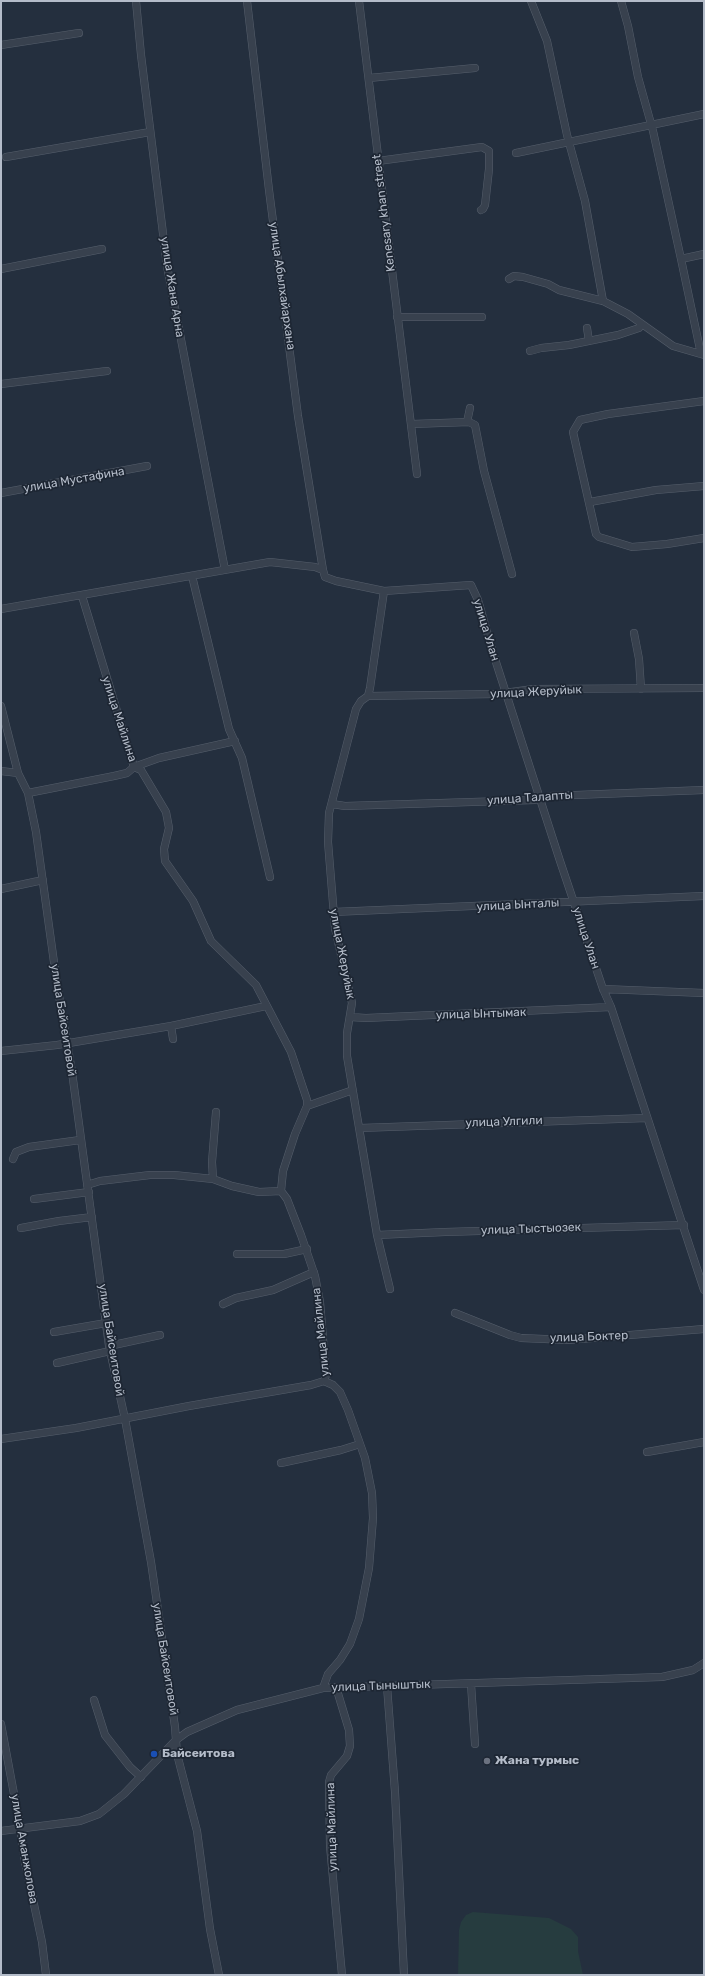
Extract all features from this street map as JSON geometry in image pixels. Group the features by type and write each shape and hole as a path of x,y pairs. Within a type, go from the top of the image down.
{"street":[{"name":"улица Жана Арна","path":"136,1 150,132 167,266 221,538 225,570"},
{"name":"улица Абылхайархана","path":"247,1 269,190 298,416 323,570"},
{"name":"Kenesary khan street","path":"359,1 417,474"},
{"path":"531,1 547,41 569,141 585,200 603,301"},
{"path":"508,279 514,276 523,277 548,284 559,290 603,301 628,314 641,325 673,346 703,354 654,132 650,125 621,1"},
{"path":"1,45 79,33"},
{"path":"369,78 475,68"},
{"path":"516,153 704,114"},
{"path":"6,157 150,132"},
{"path":"378,162 482,147 489,151 489,178 486,205 480,210"},
{"path":"1,269 102,249"},
{"path":"681,259 704,254"},
{"path":"397,317 482,317"},
{"path":"530,352 541,348 569,345 630,331 639,328 641,325"},
{"path":"587,328 589,340"},
{"path":"1,384 108,370"},
{"path":"704,401 608,414 580,420 573,432 596,534 607,541 632,547 666,544 704,538"},
{"path":"467,422 470,408"},
{"path":"412,424 467,422 475,425 490,498 512,574"},
{"name":"улица Мустафина","path":"1,493 147,466"},
{"path":"590,502 656,490 704,486"},
{"path":"1,609 82,596 164,579 192,576 270,562 323,570 325,577 336,581 384,591"},
{"path":"192,576 229,729 242,758 270,877"},
{"name":"улица Улан","path":"384,591 470,585 478,600 506,692 575,903 684,1225 704,1290"},
{"name":"улица Жеруйык","path":"368,696 384,591"},
{"name":"улица Майлина","path":"82,596 134,767 141,770 166,812 169,828 164,849 165,861 193,901 211,941 256,985 291,1052 307,1106"},
{"path":"634,633 639,659 641,689"},
{"name":"улица Жеруйык","path":"390,1289 377,1235 347,1056 347,1033 350,1017 351,996 333,912 328,842 329,814 356,709 361,701 368,696 456,695 533,689 704,688"},
{"name":"улица Байсеитовой","path":"1,706 18,773 28,793 43,880 110,1348 125,1419 150,1562 170,1690 178,1761 197,1831 210,1929 219,1975"},
{"path":"28,793 127,773 134,767 159,758 235,742"},
{"path":"1,771 18,773"},
{"name":"улица Талапты","path":"332,804 345,806 535,800 541,797 704,790"},
{"path":"1,889 43,880"},
{"name":"улица Ынталы","path":"333,912 575,903 704,896"},
{"path":"603,988 704,993"},
{"path":"1,1051 57,1045 67,1042 171,1026 266,1006"},
{"name":"улица Ынтымак","path":"350,1017 366,1018 611,1007"},
{"path":"171,1026 173,1039"},
{"path":"34,1199 88,1188 100,1181 150,1175 174,1175 213,1179 259,1192 281,1191 283,1171 295,1134 307,1106 353,1090"},
{"path":"213,1179 212,1162 216,1112"},
{"name":"улица Улгили","path":"360,1128 647,1118"},
{"path":"13,1159 16,1152 29,1147 80,1140"},
{"name":"улица Майлина","path":"281,1191 289,1204 314,1272 321,1309 326,1374 324,1381 333,1385 340,1392 365,1458 372,1493 371,1540 366,1589 359,1619 350,1644 340,1660 328,1674 323,1688"},
{"path":"21,1228 59,1221 92,1218"},
{"name":"улица Тыстыозек","path":"377,1235 684,1225"},
{"path":"237,1254 284,1254 306,1249"},
{"path":"223,1304 236,1298 274,1290 314,1272"},
{"name":"улица Боктер","path":"455,1313 510,1336 521,1338 568,1340 704,1329"},
{"path":"54,1332 106,1323"},
{"path":"57,1363 105,1353 110,1348 160,1335"},
{"path":"1,1439 125,1419 311,1385 324,1381"},
{"path":"647,1452 704,1442"},
{"path":"281,1463 341,1450 360,1444"},
{"name":"улица Тыныштык","path":"1,1831 80,1821 99,1814 124,1794 176,1740 187,1732 237,1710 323,1688 662,1677 693,1670 704,1664"},
{"path":"471,1684 475,1744"},
{"path":"387,1686 395,1792 404,1975"},
{"name":"улица Майлина","path":"336,1687 349,1730 350,1746 347,1756 331,1775 329,1782 330,1846 342,1975"},
{"path":"94,1700 105,1735 130,1767 141,1777"},
{"name":"улица Аманжолова","path":"1,1724 20,1821 19,1829 42,1942 46,1975"}],"green space":[{"path":"473,1912 549,1918 571,1929 578,1937 578,1951 583,1975 458,1975 459,1930 461,1922 466,1915"}],"place":[{"name":"Байсеитова","path":"154,1754"},
{"name":"Жана турмыс","path":"487,1761"}]}
